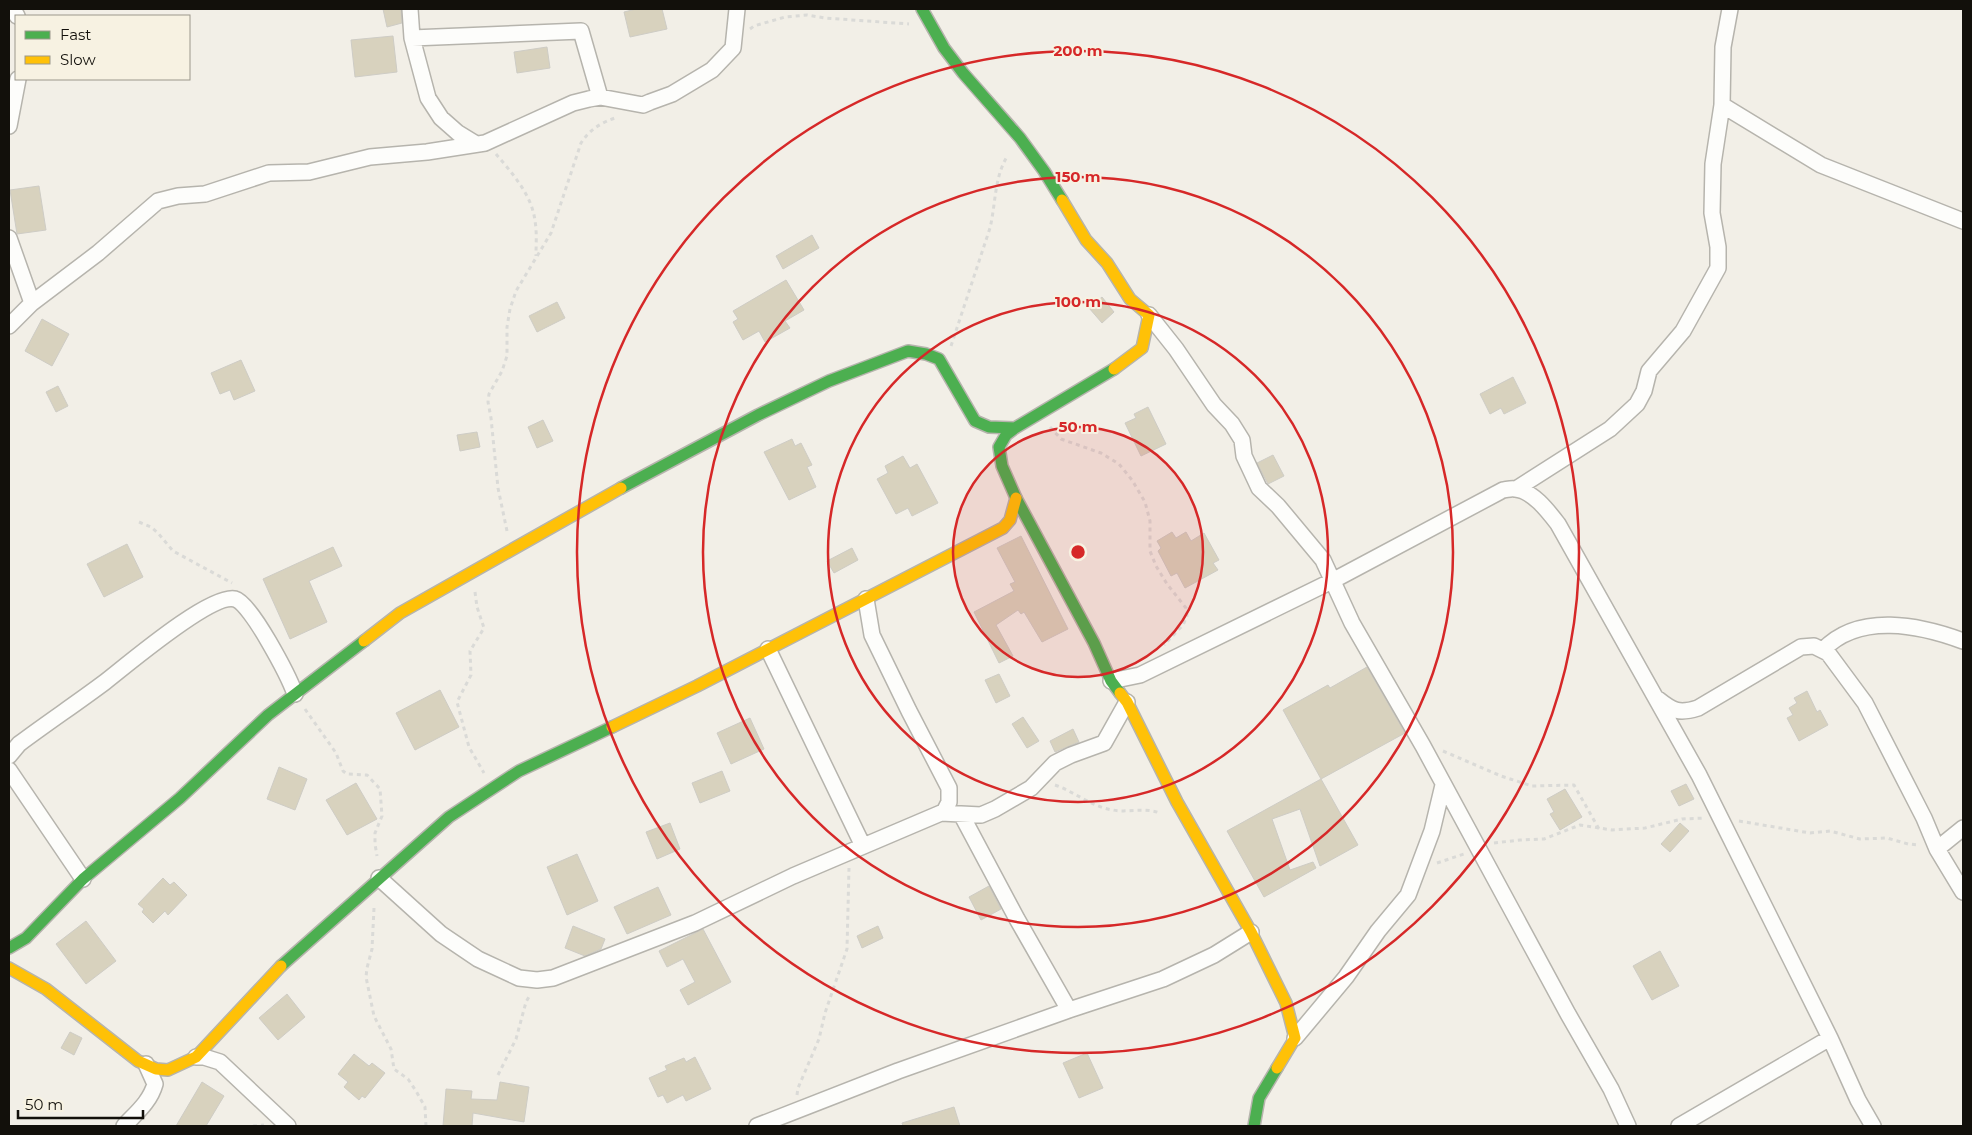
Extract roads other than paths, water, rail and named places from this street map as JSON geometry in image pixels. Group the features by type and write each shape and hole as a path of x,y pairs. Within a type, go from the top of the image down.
{"street":[{"path":"410,9 412,38 428,98 441,118 458,133 481,144"},
{"path":"9,326 32,303 98,253 158,201 178,196 205,194 269,173 309,172 370,157 427,152 481,144 572,103 600,97 643,105 672,94 712,70 733,48 737,9"},
{"path":"922,9 944,48 963,73 1020,138 1044,171 1086,240 1106,263 1130,299 1149,315 1176,348 1214,405 1232,424 1242,440 1244,456 1259,488 1278,506 1323,560 1334,580 1352,623 1423,746 1478,850 1611,1089 1628,1126"},
{"path":"1111,681 1140,675 1334,580 1503,490 1516,489 1610,429 1638,404 1649,372 1683,331 1718,268 1712,203 1713,164 1722,105 1723,48 1730,9"},
{"path":"412,38 581,31 600,97"},
{"path":"9,126 18,80"},
{"path":"1722,105 1821,165 1963,221"},
{"path":"9,238 32,303"},
{"path":"1149,315 1142,348 1107,374 1006,435 999,447 1002,466 1016,498 1094,644 1111,681 1127,702 1187,820 1251,932 1286,1002 1295,1038"},
{"path":"9,948 26,938 83,880 180,798 268,714 400,613 631,482 758,415 829,381 908,351 926,354 939,359 975,421 982,426 993,429 1015,428"},
{"path":"1516,489 1531,496 1546,507 1558,524 1655,697 1721,818 1830,1038 1858,1100 1873,1126"},
{"path":"9,968 46,989 126,1053 156,1069 168,1070 196,1057 290,956 449,817 519,771 697,686 1003,528 1010,520 1016,498"},
{"path":"9,756 19,744 161,638 206,608 234,598 244,603 258,623 291,680 294,695"},
{"path":"866,599 872,635 949,788 949,802 944,812"},
{"path":"1823,650 1842,635 1875,625 1897,625 1918,628 1963,641"},
{"path":"1655,697 1670,709 1684,712 1698,708 1801,647 1814,646 1828,653 1865,703 1924,818 1936,846 1963,892"},
{"path":"768,649 856,849"},
{"path":"378,879 441,934 478,959 519,978 537,980 553,978 695,923 856,849 944,812 981,815 995,809 1031,788 1055,763 1071,754 1104,743 1127,702"},
{"path":"9,770 83,880"},
{"path":"1254,1126 1259,1098 1295,1038 1346,977 1378,931 1408,894 1432,831 1443,785"},
{"path":"961,814 1017,919 1069,1010"},
{"path":"1936,846 1963,828"},
{"path":"757,1126 898,1071 1069,1010 1164,979 1214,954 1251,932"},
{"path":"1679,1126 1830,1038"},
{"path":"196,1057 220,1062 288,1126"},
{"path":"124,1126 143,1107 153,1092 155,1084 146,1064"}]}
